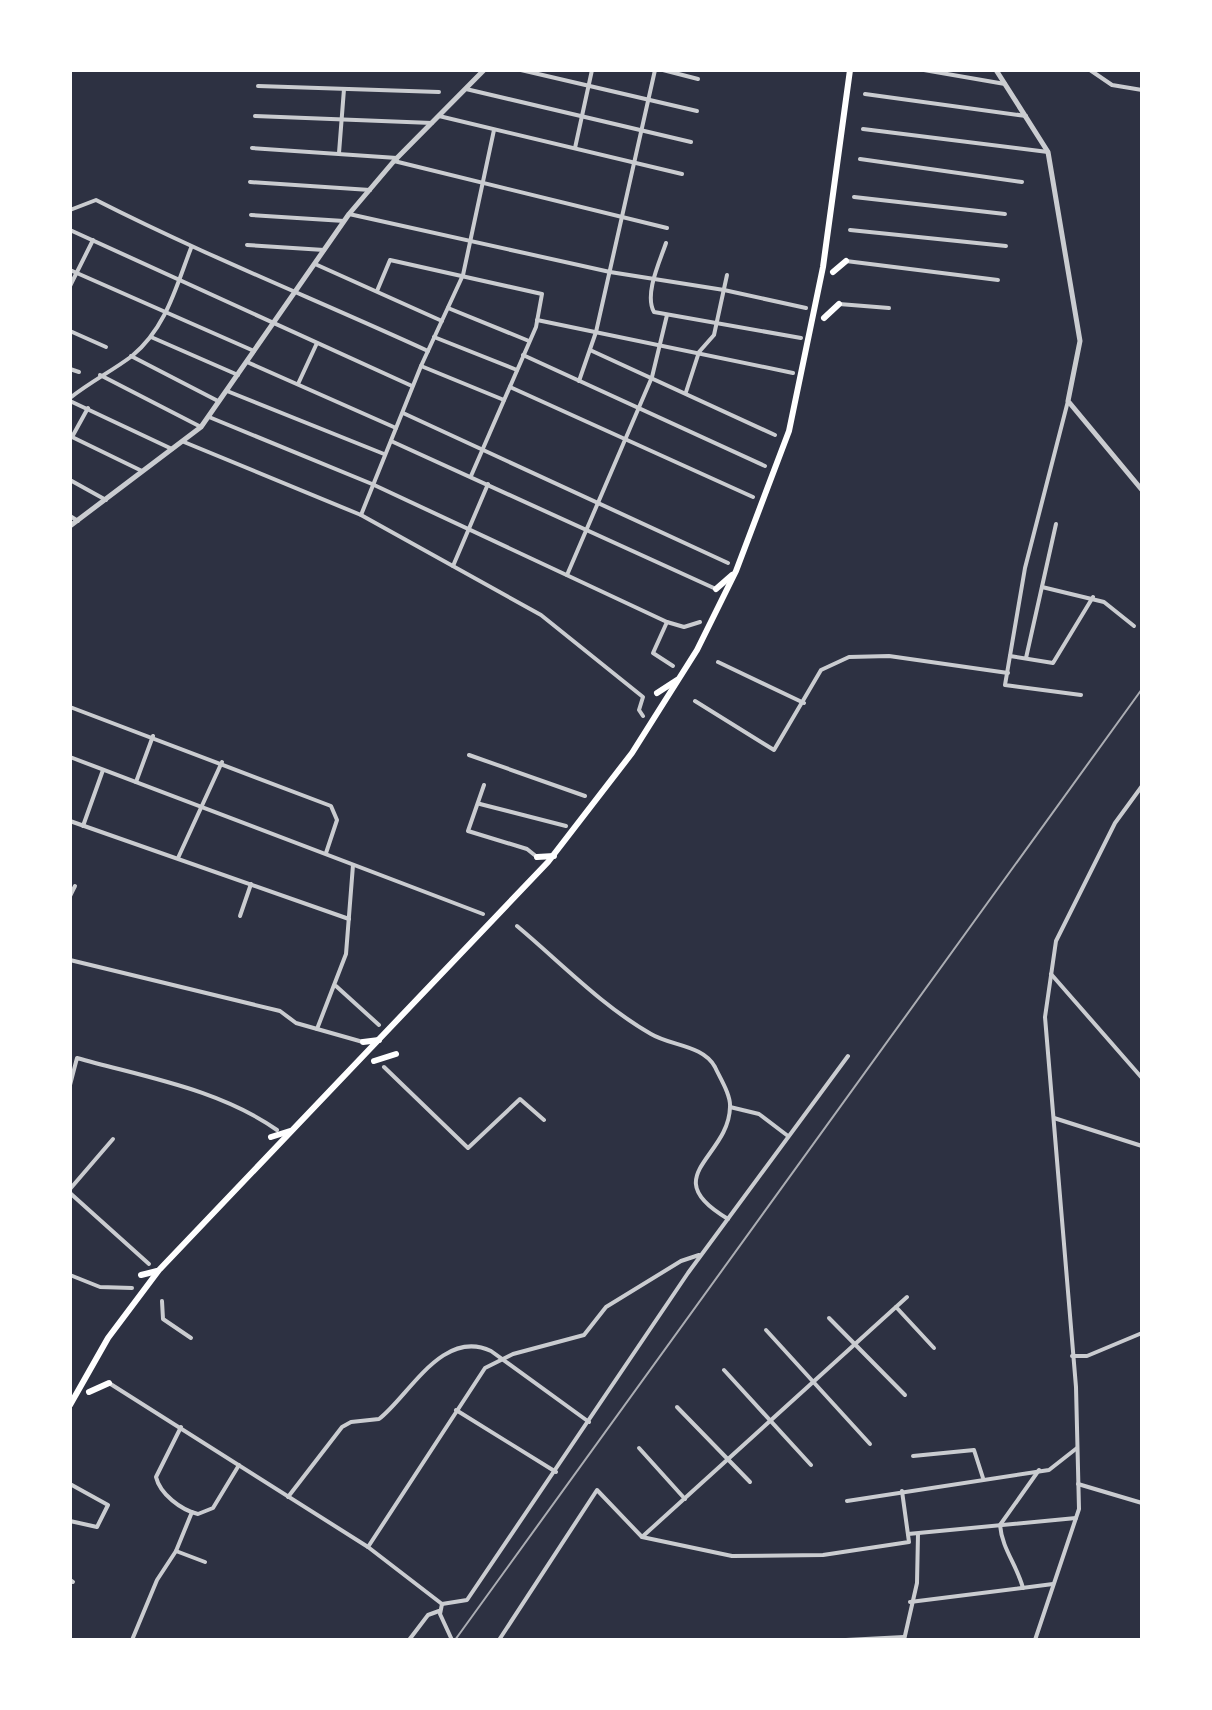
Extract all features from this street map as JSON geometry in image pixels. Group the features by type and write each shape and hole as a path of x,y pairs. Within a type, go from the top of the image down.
{"highway":[{"path":"70,1405 108,1338 159,1270 554,856 632,753 681,678 736,571 789,431 823,267 850,70"},
{"path":"833,272 846,261"},
{"path":"824,318 839,304"},
{"path":"716,589 736,571"},
{"path":"657,693 681,678"},
{"path":"537,857 554,856"},
{"path":"363,1042 379,1040"},
{"path":"374,1061 396,1054"},
{"path":"271,1137 292,1131"},
{"path":"141,1275 159,1270"},
{"path":"89,1392 109,1383"}],"street":[{"path":"70,526 201,427 349,214 396,160 484,70"},
{"path":"521,70 697,111"},
{"path":"575,148 592,70"},
{"path":"579,381 596,332 655,70"},
{"path":"663,70 698,79"},
{"path":"924,70 1005,84"},
{"path":"996,70 1048,152 1080,341 1068,401 1025,568 1005,685 1081,695"},
{"path":"1090,70 1112,85 1142,90"},
{"path":"258,86 439,92"},
{"path":"339,153 344,89"},
{"path":"466,89 691,142"},
{"path":"865,94 1026,116"},
{"path":"255,116 432,123"},
{"path":"439,116 682,174"},
{"path":"863,129 1048,152"},
{"path":"361,515 412,386 463,275 494,130"},
{"path":"252,148 396,160 483,185 667,228"},
{"path":"860,159 1022,182"},
{"path":"250,182 370,190"},
{"path":"854,197 1005,214"},
{"path":"70,210 96,200 191,248 296,291 428,351"},
{"path":"349,214 610,272 724,290 806,308"},
{"path":"251,215 344,221"},
{"path":"70,230 412,386"},
{"path":"850,230 1006,246"},
{"path":"70,286 73,271 93,240"},
{"path":"666,243 654,280 652,310 801,338"},
{"path":"247,245 324,250"},
{"path":"174,450 70,400 99,375 131,356 151,337 167,312 191,248"},
{"path":"377,291 390,260 542,294 529,341 471,476"},
{"path":"846,261 998,280"},
{"path":"315,264 442,321"},
{"path":"73,271 255,351"},
{"path":"686,392 699,352 714,335 727,275"},
{"path":"839,304 889,308"},
{"path":"448,308 529,341"},
{"path":"567,575 652,377 667,315"},
{"path":"537,320 660,343 793,373"},
{"path":"70,331 106,347"},
{"path":"151,337 238,375"},
{"path":"434,337 517,370"},
{"path":"298,384 318,342"},
{"path":"590,350 775,435"},
{"path":"523,355 765,466"},
{"path":"131,356 220,402"},
{"path":"247,362 396,428"},
{"path":"421,366 504,400"},
{"path":"70,369 79,372"},
{"path":"99,375 201,427"},
{"path":"510,387 753,497"},
{"path":"227,391 384,454"},
{"path":"1068,401 1142,490"},
{"path":"88,408 71,437 144,472"},
{"path":"403,413 483,447 597,504 728,563"},
{"path":"209,417 372,484 667,622 684,627 700,622"},
{"path":"390,441 716,589"},
{"path":"184,442 361,515 541,615 643,697 639,710 643,716"},
{"path":"70,480 106,500"},
{"path":"453,566 488,484"},
{"path":"70,516 78,521"},
{"path":"1026,658 1056,524"},
{"path":"1042,587 1093,597 1134,626"},
{"path":"1010,656 1053,663 1093,597"},
{"path":"667,622 653,653 673,666"},
{"path":"695,701 774,750 821,670 849,657 889,656 1008,673"},
{"path":"718,662 804,703"},
{"path":"70,707 222,762 334,809 337,820 326,854"},
{"path":"136,782 153,736"},
{"path":"469,755 585,796"},
{"path":"70,757 483,914"},
{"path":"177,859 222,762"},
{"path":"83,826 103,770"},
{"path":"484,785 480,804 468,831 527,849 537,857"},
{"path":"1035,1640 1076,1518 1078,1484 1072,1356 1045,1017 1056,941 1115,823 1142,786"},
{"path":"480,804 566,826"},
{"path":"70,821 349,919"},
{"path":"317,1029 346,954 353,864"},
{"path":"240,916 251,884"},
{"path":"70,896 75,886"},
{"path":"517,926 641,1029 708,1058 730,1107 727,1121 698,1174 696,1190 705,1205 728,1219"},
{"path":"70,960 280,1011 296,1023 363,1042"},
{"path":"1051,974 1142,1078"},
{"path":"335,985 379,1025"},
{"path":"109,1383 368,1547 442,1604 467,1600 701,1255 848,1056"},
{"path":"70,1085 77,1058 199,1091 277,1130"},
{"path":"384,1067 468,1148 520,1099 544,1120"},
{"path":"730,1107 759,1114 788,1136"},
{"path":"1054,1118 1142,1146"},
{"path":"113,1139 70,1191 149,1264"},
{"path":"368,1547 478,1376 499,1359 584,1335 615,1301 681,1261 701,1255"},
{"path":"70,1275 100,1287 132,1288"},
{"path":"642,1537 907,1297"},
{"path":"162,1301 163,1319 191,1338"},
{"path":"896,1307 934,1348"},
{"path":"829,1318 905,1395"},
{"path":"766,1330 870,1444"},
{"path":"1072,1356 1095,1353 1142,1333"},
{"path":"288,1497 342,1427 351,1422 379,1419 409,1384 438,1360 451,1352 473,1346 481,1346 589,1422"},
{"path":"724,1370 811,1465"},
{"path":"677,1407 750,1482"},
{"path":"456,1410 556,1472"},
{"path":"181,1427 158,1471 156,1482 164,1493 192,1512 213,1508 239,1465"},
{"path":"639,1448 685,1499"},
{"path":"847,1501 1049,1470 1077,1448"},
{"path":"913,1456 974,1450 983,1478"},
{"path":"1023,1588 1015,1563 1004,1548 1000,1525 1039,1470"},
{"path":"70,1484 108,1505 97,1527 70,1521"},
{"path":"1078,1484 1142,1503"},
{"path":"499,1640 597,1490 642,1537 732,1556 823,1555 909,1542 902,1491"},
{"path":"132,1640 157,1580 176,1551 192,1512"},
{"path":"908,1534 1076,1518"},
{"path":"846,1640 904,1639 910,1602 917,1583 918,1534"},
{"path":"176,1551 205,1562"},
{"path":"910,1602 1053,1584"},
{"path":"409,1640 428,1615 439,1611 442,1604"},
{"path":"439,1611 452,1640"}],"railway":[{"path":"455,1640 1142,689"}]}
